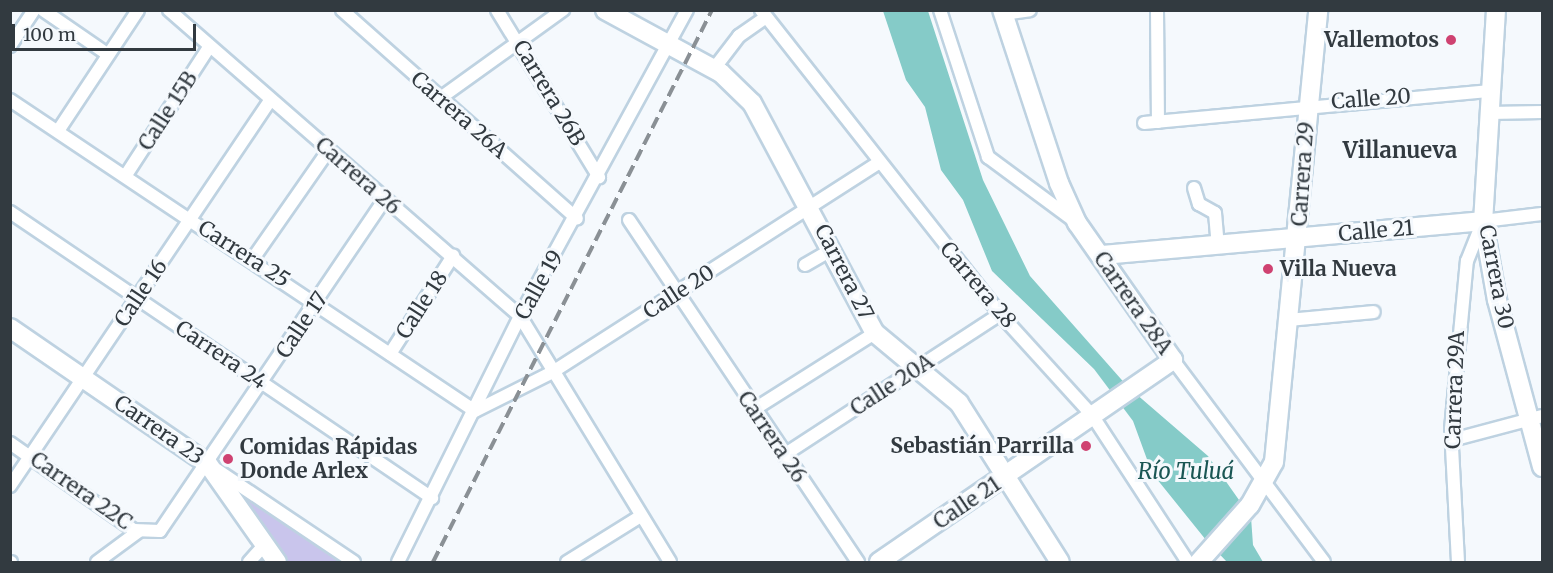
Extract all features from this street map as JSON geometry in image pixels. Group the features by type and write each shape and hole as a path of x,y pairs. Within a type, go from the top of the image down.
{"street":[{"path":"10,46 34,10"},
{"path":"43,10 107,54"},
{"path":"58,131 138,10"},
{"name":"Carrera 26","path":"169,10 384,200 453,256 520,316 551,374"},
{"name":"Carrera 26A","path":"342,10 439,99 577,219"},
{"name":"Carrera 26B","path":"497,10 520,44 599,177"},
{"path":"439,99 520,44 563,10"},
{"name":"Carrera 27","path":"605,10 713,70 752,103 810,207 875,333 960,403 1060,562"},
{"name":"Calle 19","path":"398,562 432,498 520,316 577,219 687,10"},
{"path":"940,10 988,157 1052,210 1077,223"},
{"path":"1002,12 1030,10"},
{"path":"1157,10 1158,122"},
{"name":"Carrera 29","path":"1197,561 1250,505 1267,480 1276,448 1298,238 1318,10"},
{"name":"Carrera 30","path":"1496,10 1483,221 1497,300 1536,418 1542,467"},
{"name":"Carrera 28A","path":"1002,12 1059,183 1077,223 1103,255 1173,360 1267,480 1324,562"},
{"path":"713,70 739,36 764,14"},
{"name":"Carrera 28","path":"764,14 878,163 1000,314 1092,415 1197,561"},
{"name":"Calle 15B","path":"126,175 209,47"},
{"name":"Calle 20","path":"1144,123 1308,104 1491,91"},
{"name":"Carrera 25","path":"10,100 126,175 475,411"},
{"name":"Calle 16","path":"10,486 270,100"},
{"path":"1489,113 1542,112"},
{"path":"252,260 328,151"},
{"name":"Calle 20","path":"475,411 551,374 878,163"},
{"path":"1194,188 1199,204 1215,213 1218,245"},
{"name":"Calle 17","path":"153,534 166,526 384,200"},
{"name":"Carrera 24","path":"10,212 432,498"},
{"name":"Calle 21","path":"1103,255 1542,214"},
{"name":"Carrera 26","path":"629,220 753,410 858,562"},
{"name":"Carrera 29A","path":"1458,562 1452,440 1457,323 1467,261 1483,221"},
{"path":"805,265 831,250"},
{"name":"Calle 18","path":"390,354 453,256"},
{"path":"1289,320 1374,312"},
{"name":"Calle 20A","path":"784,456 1000,314"},
{"name":"Carrera 23","path":"10,328 208,464 277,562"},
{"path":"753,410 875,333"},
{"name":"Calle 21","path":"879,562 1173,360"},
{"path":"551,374 670,562"},
{"path":"1452,440 1536,418"},
{"name":"Carrera 22C","path":"10,443 139,531 153,534"},
{"path":"208,464 354,562"},
{"path":"567,562 641,516"},
{"path":"97,562 139,531"},
{"path":"249,562 265,544"}],"shaded area":[{"path":"237,492 344,562 286,562"}],"water":[{"name":"Río Tuluá","path":"883,11 928,11 983,180 1030,276 1128,387 1208,456 1251,517 1253,545 1263,562 1227,562 1206,540 1152,473 1133,421 1094,369 992,271 963,200 941,170 925,107 906,80"}],"railway":[{"path":"433,562 712,10"}],"place":[{"name":"Vallemotos","path":"1451,40"},
{"name":"Villa Nueva","path":"1268,269"},
{"name":"Sebastián Parrilla","path":"1086,446"},
{"name":"Comidas Rápidas Donde Arlex","path":"228,459"}],"district":[{"name":"Villanueva","path":"1400,151"}]}
